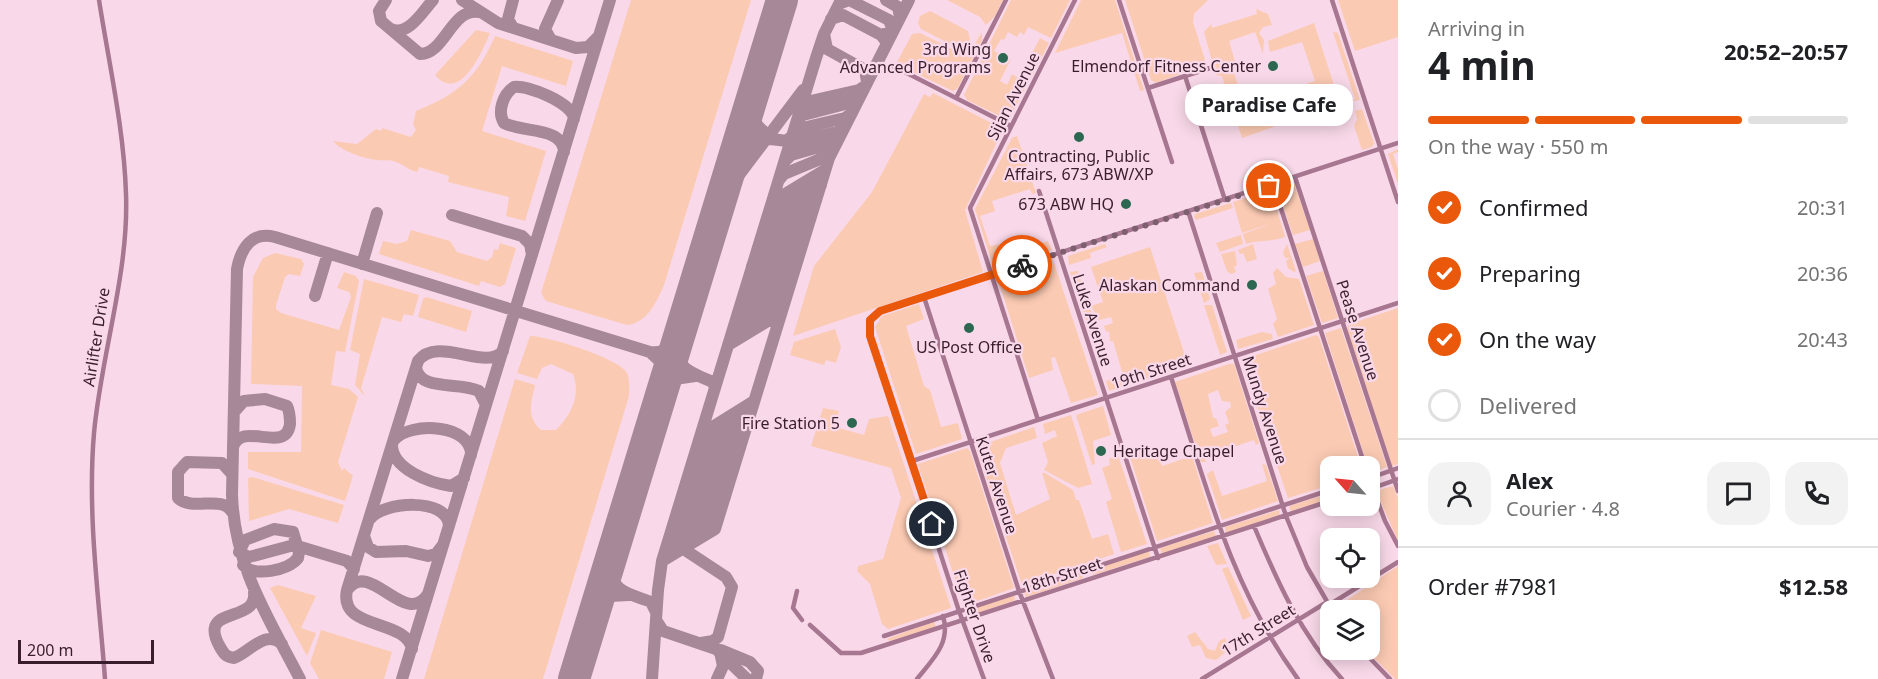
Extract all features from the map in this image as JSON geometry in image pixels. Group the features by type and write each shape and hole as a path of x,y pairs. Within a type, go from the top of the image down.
{"street":[{"name":"Airlifter Drive","path":"99,0 111,69 126,194 122,251 98,399 93,453 93,513 105,679"},
{"path":"956,98 1006,0"},
{"name":"Sijan Avenue","path":"990,275 971,213 972,203 1075,0"},
{"path":"1119,0 1172,162"},
{"path":"1332,0 1398,202"},
{"path":"891,65 1011,126"},
{"path":"1148,88 1210,68"},
{"path":"1185,76 1225,200"},
{"path":"924,297 1398,143"},
{"name":"Pease Avenue","path":"1295,177 1398,491"},
{"path":"1273,184 1362,456"},
{"name":"Luke Avenue","path":"1039,191 1158,558"},
{"name":"Mundy Avenue","path":"1188,211 1286,516 1307,567 1326,600"},
{"path":"990,275 1038,420"},
{"name":"Fighter Drive","path":"924,297 880,311 870,320 870,336 959,611 984,679"},
{"name":"Kuter Avenue","path":"924,297 1022,600 1053,679"},
{"name":"19th Street","path":"912,461 1398,303"},
{"path":"1171,377 1222,537 1246,595 1268,637 1298,679"},
{"path":"1380,475 1398,468"},
{"path":"1380,485 1396,480"},
{"name":"18th Street","path":"884,636 1320,493"},
{"name":"18th Street","path":"810,625 834,649 848,655 861,653 963,622 1022,600 1320,504"},
{"path":"1380,507 1398,546"},
{"path":"1254,526 1276,580 1299,620 1342,679"},
{"name":"17th Street","path":"1333,600 1398,562"},
{"path":"1087,570 1090,579"},
{"path":"797,591 793,608 802,620"},
{"name":"17th Street","path":"1202,679 1268,637 1320,608"},
{"path":"917,679 943,647 946,626 943,616"},
{"path":"1372,660 1390,679"},
{"path":"1211,673 1215,679"}],"shaded area":[{"path":"631,0 751,0 664,285 646,316 627,325 546,301 541,293"},
{"path":"947,0 1003,0 995,16 986,25 980,17"},
{"path":"1011,0 1070,0 1051,38 1028,27 1024,35 1020,32 1017,37 1008,32 994,51 1000,54 998,58 1007,63 1011,59 1000,81 1007,85 1012,74 1028,83 1012,115 1004,118 967,100 964,95"},
{"path":"1081,0 1115,0 1144,90 1140,91 1122,33 1055,53"},
{"path":"1125,0 1208,0 1194,14 1193,22 1205,60 1204,65 1156,83 1151,80"},
{"path":"1338,0 1398,0 1398,37 1355,51"},
{"path":"1256,9 1268,14 1272,25 1263,27 1259,33 1264,40 1263,54 1255,32 1229,41 1237,68 1233,70 1250,122 1253,124 1291,111 1293,120 1242,138 1222,76 1216,75 1204,32 1211,24 1212,28 1257,14"},
{"path":"930,11 968,31 970,39 967,45 956,47 921,29 918,23 920,16"},
{"path":"1314,23 1340,104 1346,103 1330,110 1327,101 1309,107 1308,104 1300,108 1293,88 1315,81 1302,42 1270,52 1268,41"},
{"path":"476,30 490,33 476,62 461,79 453,83 444,82 435,75"},
{"path":"982,32 982,40 958,88 953,91 896,64 912,34 920,33 962,54 972,49"},
{"path":"1333,32 1338,33 1360,100 1351,101 1355,99"},
{"path":"495,36 573,61 566,86 502,66 482,131 546,151 525,221 506,216 509,197 448,182 449,176 419,167 417,172 393,161 360,156 347,151 333,141 357,144 376,129 381,131 382,128 411,137 416,130 413,124 416,111 444,98 465,82 481,63"},
{"path":"1040,38 1049,43 1031,78 1021,74"},
{"path":"933,93 1003,129 965,210 983,272 793,336 814,266 872,192 924,94 930,97"},
{"path":"1362,109 1374,143 1372,147 1362,150 1354,126 1357,119 1355,111"},
{"path":"1017,136 1036,193 1032,194 1030,189 992,201 995,211 980,216 990,246 1007,243 1012,253 1048,241 1052,250 994,269 975,209 1012,138"},
{"path":"1398,149 1398,152 1393,154 1398,169 1398,184 1388,154"},
{"path":"1294,183 1310,230 1293,235 1277,188"},
{"path":"1267,191 1273,196 1285,237 1246,244 1243,234 1273,223 1242,233 1233,202"},
{"path":"1231,203 1233,208 1196,220 1194,217 1195,214"},
{"path":"411,230 450,241 457,252 487,261 492,257 494,249 498,250 500,243 516,248 505,284 500,287 481,281 479,286 379,254 383,241 397,244 407,241"},
{"path":"1241,235 1243,244 1220,252 1216,243"},
{"path":"1313,239 1320,261 1303,267 1295,244"},
{"path":"1105,244 1107,247 1090,253 1091,258 1069,265 1068,256"},
{"path":"1253,244 1257,259 1247,262 1243,253 1240,254 1238,250"},
{"path":"1287,244 1296,271 1294,272 1288,268 1286,261 1290,258 1285,258 1283,252"},
{"path":"1150,247 1188,365 1109,391 1106,381 1123,375 1113,341 1110,341 1109,331 1106,332 1104,326 1113,323 1111,317 1099,320 1091,306 1103,302 1091,267"},
{"path":"1235,251 1236,272 1231,274 1227,271 1221,254"},
{"path":"275,253 301,259 304,264 300,276 289,274 285,277 276,305 276,309 281,313 339,330 351,297 349,292 337,288 344,272 356,276 359,281 345,352 336,351 331,385 349,389 358,397 338,462 342,471 344,468 353,476 345,501 248,469 248,452 301,452 302,386 251,384 253,277 263,258"},
{"path":"1053,260 1098,395 1071,403 1055,357 1051,358 1053,370 1029,378 998,279"},
{"path":"1277,268 1286,277 1299,279 1314,325 1278,337 1273,324 1277,319 1268,289 1276,284 1273,273"},
{"path":"1078,271 1087,299 1081,303 1070,272"},
{"path":"1323,271 1338,318 1322,323 1306,276"},
{"path":"1202,272 1210,299 1204,303 1194,273"},
{"path":"364,279 419,295 413,316 404,314 401,322 382,317 361,388 365,396 355,385 360,354 350,350"},
{"path":"426,297 472,311 466,332 418,317 423,299"},
{"path":"919,304 924,319 906,326 924,386 930,390 941,427 958,423 962,439 916,454 875,327 882,316"},
{"path":"1204,305 1212,305 1227,352 1220,355"},
{"path":"1090,307 1099,343 1106,343 1095,347 1083,310"},
{"path":"1398,308 1398,464 1392,466 1347,328 1350,324"},
{"path":"1341,328 1387,467 1380,469 1380,456 1365,456 1325,333"},
{"path":"835,329 841,347 836,363 826,360 824,365 790,355 794,342"},
{"path":"1262,332 1272,334 1273,339 1238,349 1236,340"},
{"path":"1316,335 1319,337 1358,456 1320,456 1320,488 1288,498 1241,360"},
{"path":"530,336 566,344 597,355 621,367 629,378 629,396 543,679 424,679 515,379 535,385 531,415 541,430 556,430 573,405 576,390 573,374 551,364 542,368 537,379 517,373"},
{"path":"1234,364 1259,443 1256,445 1254,440 1204,457 1206,462 1201,462 1175,382","holes":["1218,390 1222,401 1230,402 1231,407 1225,412 1229,423 1225,425 1228,432 1213,437 1210,429 1219,426 1216,418 1213,418 1208,394"]},
{"path":"1103,406 1111,435 1093,441 1095,464 1092,465 1076,415"},
{"path":"823,408 839,411 835,427 864,435 869,419 888,416 951,608 888,629 882,624 870,584 857,571 858,566 883,559 901,498 891,468 811,446"},
{"path":"1071,415 1092,484 1078,488 1044,470 1048,462 1042,443 1057,436 1055,430 1045,434 1043,424"},
{"path":"1034,427 1037,438 1006,448 1000,463 1016,515 1050,499 1042,473 1045,473 1073,490 1076,500 1079,500 1092,539 1108,534 1114,554 1022,585 976,447"},
{"path":"1144,446 1148,459 1158,456 1162,466 1192,456 1213,523 1157,541 1128,451"},
{"path":"967,448 970,451 1014,588 966,605 963,604 918,464"},
{"path":"1118,455 1147,544 1121,552 1106,502 1112,499 1102,468 1110,465 1109,459"},
{"path":"1262,464 1266,465 1278,501 1222,520 1207,474 1213,470 1222,496 1267,481"},
{"path":"252,477 344,505 338,523 289,509 249,521 248,478"},
{"path":"1393,486 1398,498 1398,541 1380,500 1380,490"},
{"path":"1320,496 1320,502 1291,512 1289,506"},
{"path":"1279,510 1280,515 1226,533 1225,527"},
{"path":"1214,531 1216,536 1162,554 1160,548"},
{"path":"1218,543 1227,564 1216,565 1207,546"},
{"path":"1149,551 1150,557 1093,575 1092,570"},
{"path":"1398,566 1398,679 1395,679 1376,660 1380,660 1380,600 1347,600 1365,588 1380,588 1380,578"},
{"path":"1228,567 1251,616 1243,620 1222,569"},
{"path":"1081,573 1083,578 1026,597 1024,591"},
{"path":"278,585 316,596 301,628 316,633 307,656 270,588"},
{"path":"1014,595 1015,601 967,616 966,611"},
{"path":"934,621 936,627 890,641 887,639"},
{"path":"321,630 392,652 384,679 319,679 310,663"},
{"path":"1195,632 1208,649 1215,651 1219,641 1225,638 1230,648 1216,660 1206,658 1200,645 1192,647 1187,636"}],"taxiway":[{"path":"386,0 379,11 381,21 420,54 436,47 462,17 470,12 479,12"},
{"path":"391,29 397,31 409,26 433,0"},
{"path":"462,0 498,23 576,48 588,47 599,36"},
{"path":"513,0 508,19 513,28"},
{"path":"551,40 545,29 558,0"},
{"path":"402,679 610,0"},
{"path":"652,679 662,561 816,58 824,34 841,0"},
{"path":"839,4 849,0 889,20 893,31 881,35"},
{"path":"886,0 898,7 900,17"},
{"path":"662,561 715,529 829,158 909,0"},
{"path":"831,19 843,15 881,35 885,40"},
{"path":"824,34 827,49 865,70 867,82"},
{"path":"801,107 806,102 859,90 865,86"},
{"path":"564,152 562,144 549,134 504,123 501,114 502,104 510,90 514,87 521,87 558,101 572,113 574,119"},
{"path":"721,199 803,90"},
{"path":"753,95 754,120 772,137"},
{"path":"797,120 803,115 857,101"},
{"path":"793,134 798,129 845,118 851,114"},
{"path":"789,147 793,142 838,132 844,127"},
{"path":"733,162 743,146 749,142 761,139 786,141 792,136"},
{"path":"785,161 791,155 836,142"},
{"path":"779,180 784,174 830,155"},
{"path":"772,202 825,170"},
{"path":"767,218 821,185"},
{"path":"762,235 816,201"},
{"path":"362,264 377,213"},
{"path":"452,215 522,236 530,244 532,255"},
{"path":"758,250 811,217"},
{"path":"752,266 805,233"},
{"path":"300,679 255,590 239,545 234,520 232,494 237,269 241,254 249,243 260,237 275,237 650,352 661,352 669,348 681,331"},
{"path":"748,282 801,248"},
{"path":"315,296 328,253"},
{"path":"743,297 796,265"},
{"path":"738,314 791,281"},
{"path":"733,329 786,297"},
{"path":"728,345 781,313"},
{"path":"679,337 679,356 684,367 713,382 715,388"},
{"path":"412,649 407,639 398,632 362,619 353,612 347,603 347,590 418,361 427,354 437,351 485,358 503,351"},
{"path":"650,352 663,364 665,383"},
{"path":"416,368 419,375 433,383 479,391 486,405"},
{"path":"661,396 675,379 695,376"},
{"path":"233,447 245,436 281,437 287,433 290,424 287,406 265,399 244,401 234,412"},
{"path":"701,434 754,401"},
{"path":"697,449 749,417"},
{"path":"394,440 413,430 439,429 462,437 469,445 471,455"},
{"path":"692,466 744,433"},
{"path":"392,445 398,461 405,468 423,478 451,486 464,478"},
{"path":"687,482 739,449"},
{"path":"232,474 222,463 187,462 178,472 178,498 191,504 221,504 232,512"},
{"path":"682,498 735,464"},
{"path":"677,514 730,480"},
{"path":"672,529 725,497"},
{"path":"370,519 387,509 400,506 426,506 446,516 449,526"},
{"path":"668,545 720,513"},
{"path":"239,552 245,540 274,529 293,532 299,552 298,558 293,563 271,571 255,571 243,565"},
{"path":"364,536 368,547 376,552 406,551 428,556 436,554 443,545"},
{"path":"239,552 249,557 294,545 347,561 354,569"},
{"path":"679,546 726,577 732,587 718,637 713,641 701,643"},
{"path":"609,566 613,581 618,587 629,594 651,602 656,612"},
{"path":"348,589 357,582 367,582 409,604 419,603 428,594"},
{"path":"254,592 253,602 247,608 221,619 216,625 215,634 220,647 225,655 234,658 264,640 276,640 282,644"},
{"path":"594,615 610,596 629,595"},
{"path":"656,620 663,631 716,649 747,679"},
{"path":"721,650 750,662 758,671 756,679"},
{"path":"717,679 723,666 720,652"},
{"path":"578,668 578,679"}],"runway":[{"path":"574,679 782,0"}],"way so far":[{"path":"1022,265 1269,186"}],"place":[{"name":"3rd Wing Advanced Programs","path":"1003,58"},
{"name":"Elmendorf Fitness Center","path":"1273,66"},
{"name":"Contracting, Public Affairs, 673 ABW/XP","path":"1079,137"},
{"name":"Paradise Cafe","path":"1269,186"},
{"name":"673 ABW HQ","path":"1126,204"},
{"name":"Alaskan Command","path":"1252,285"},
{"name":"US Post Office","path":"969,328"},
{"name":"Fire Station 5","path":"852,423"},
{"name":"Heritage Chapel","path":"1101,451"}],"route":[{"path":"932,524 870,336 870,320 880,311 1022,265"}]}
